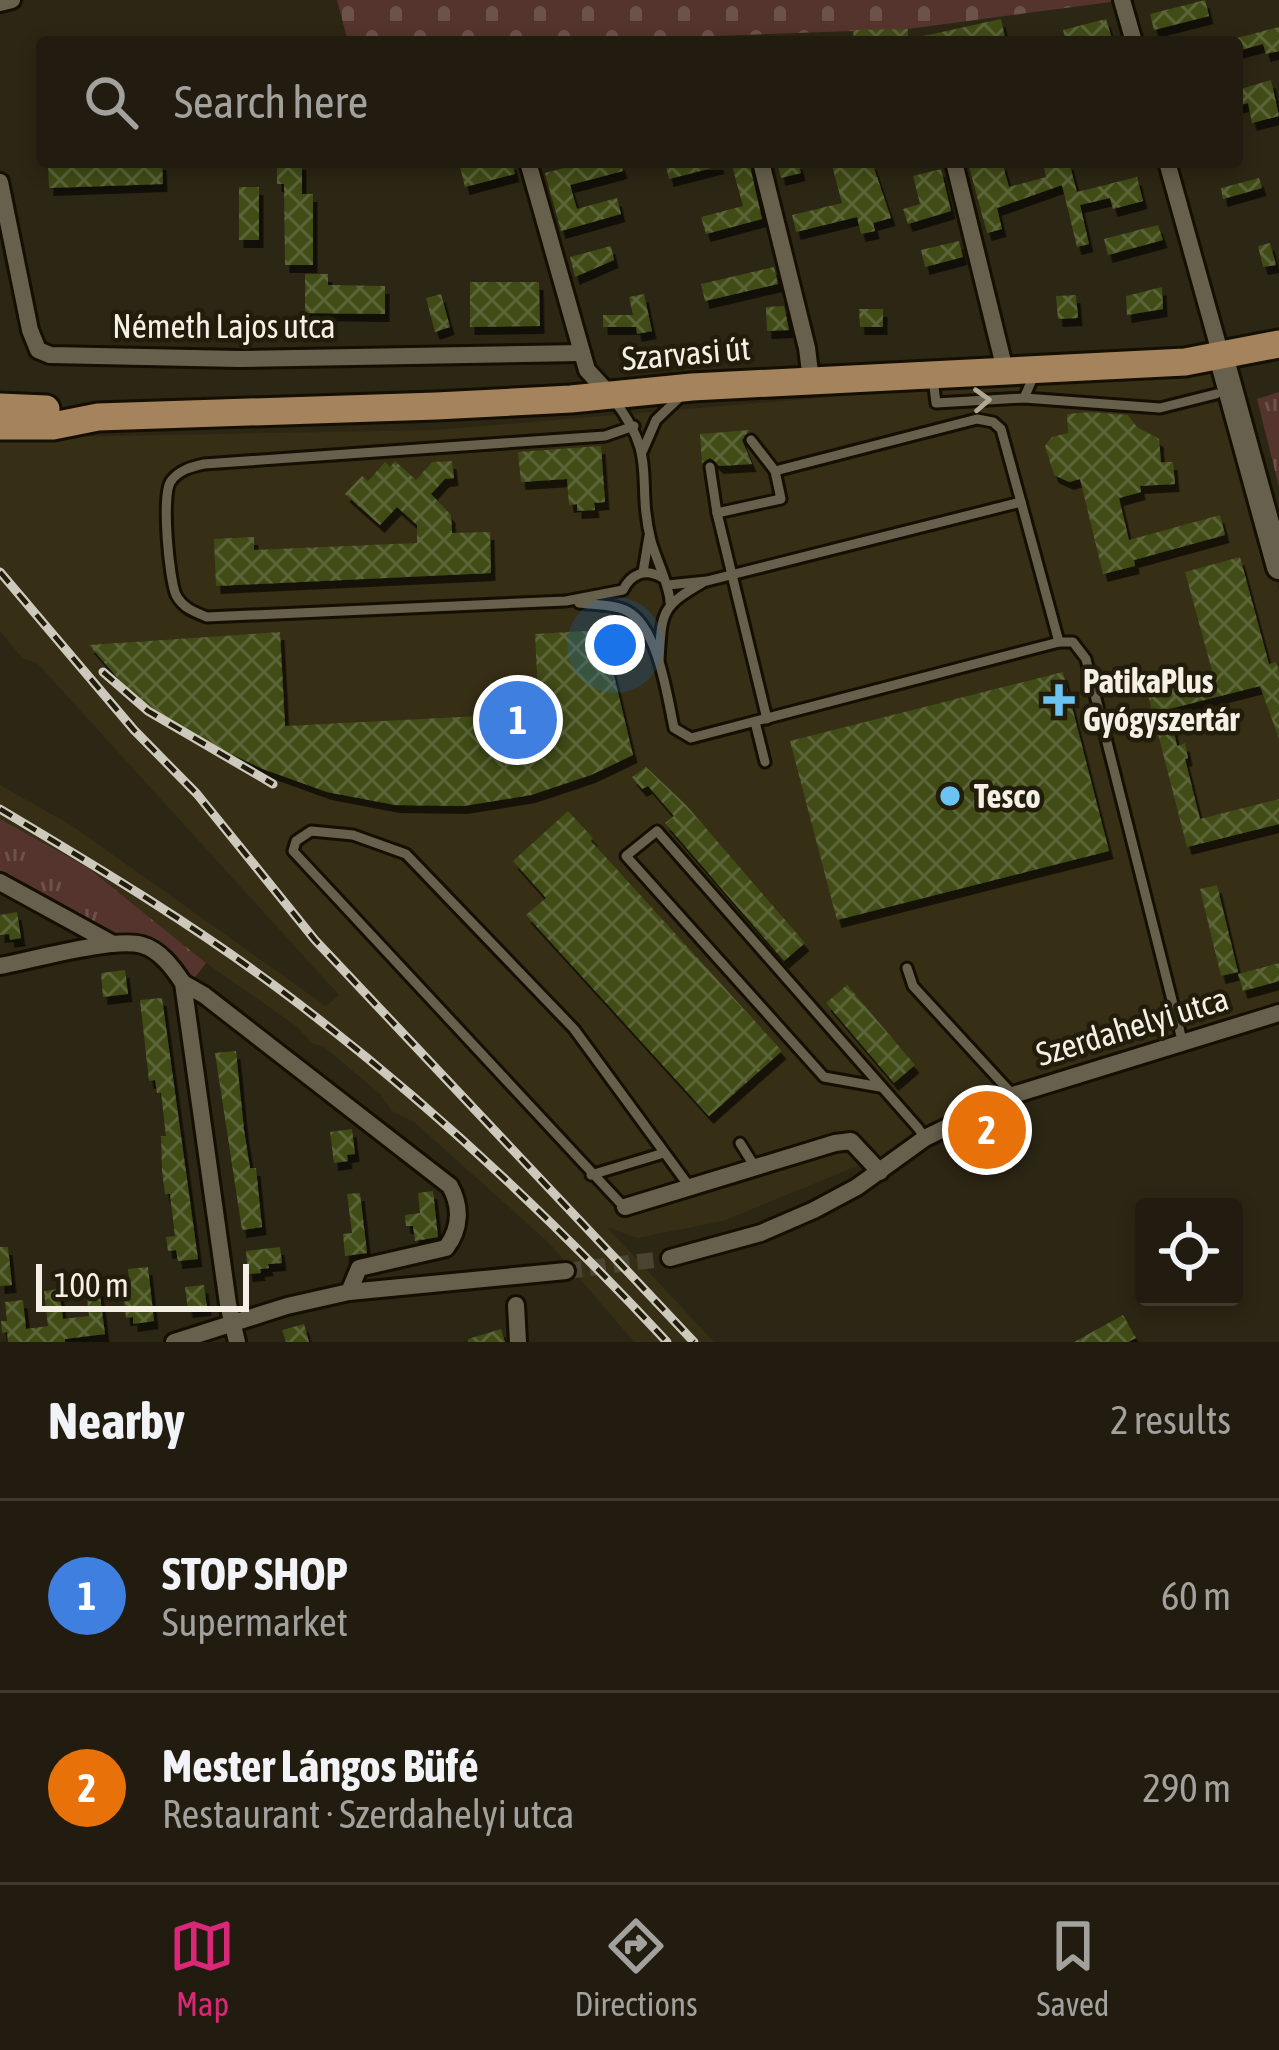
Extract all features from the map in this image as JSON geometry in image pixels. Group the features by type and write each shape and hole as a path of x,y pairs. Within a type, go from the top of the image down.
{"main road":[{"name":"Szarvasi út","path":"0,407 98,416 436,406 811,380 1185,362 1279,344"},
{"name":"Szarvasi út","path":"0,426 53,426 98,416"}],"street":[{"path":"0,3 12,0"},
{"path":"1122,0 1132,36"},
{"path":"529,168 587,370 610,395"},
{"path":"762,168 811,380"},
{"path":"955,168 1005,370"},
{"path":"1169,168 1279,566"},
{"name":"Németh Lajos utca","path":"0,182 30,330 38,350 50,355 239,358 582,353"},
{"path":"0,882 113,944"},
{"path":"0,966 113,944 140,944 156,952 183,983 450,1186 458,1200 459,1216 446,1248 358,1268 349,1292"},
{"path":"183,983 231,1324 238,1342"},
{"name":"Szerdahelyi utca","path":"670,1258 761,1233 814,1210 880,1172 925,1138 1013,1095 1279,1013"},
{"path":"625,1208 851,1142 880,1172"},
{"path":"174,1342 349,1292 566,1271"},
{"path":"516,1305 518,1342"}],"lane":[{"path":"1024,398 1037,368"},
{"path":"933,374 936,403 1024,398 1160,408 1216,394"},
{"path":"643,449 656,420 692,387"},
{"path":"610,395 634,426 643,449 649,533 643,572"},
{"path":"775,471 977,419 993,422 1000,429 1059,641"},
{"path":"623,590 566,601 206,616 189,610 176,595 165,494 171,480 186,468 204,464 605,436 634,426"},
{"path":"717,513 781,499 775,471 751,440"},
{"path":"710,467 729,575 767,719"},
{"path":"625,609 623,590 632,577 643,572 664,581 707,580 1021,502"},
{"path":"649,533 670,602"},
{"path":"659,663 662,615 670,602 707,580"},
{"path":"566,601 625,609 640,620 659,663 674,728 691,738 1059,641 1073,642 1085,659 1182,1040"},
{"path":"640,620 662,615"},
{"path":"755,722 765,762"},
{"path":"625,1208 293,851 296,841 311,831 352,835 406,854 574,1029 689,1186"},
{"path":"880,1087 824,1077 626,856 657,831 925,1138"},
{"path":"908,968 913,986 1013,1095"},
{"path":"740,1143 755,1167"},
{"path":"591,1175 664,1153"}],"shaded area":[{"path":"1214,365 1279,591 1279,1020 1012,1103 723,1221 637,1238 607,1227 714,1342 634,1342 550,1244 324,1047 312,1043 296,1026 206,963 87,867 0,819 0,785 71,825 326,1006 339,995 38,664 22,658 0,631 0,438 436,430"}],"green space":[{"path":"337,0 1118,0 908,29 713,36 346,36"},
{"path":"1279,392 1279,487 1257,399"},
{"path":"0,819 87,867 206,963 190,984 0,874"}],"building":[{"path":"1205,0 1209,16 1154,30 1150,14"},
{"path":"1001,19 1005,36 924,36"},
{"path":"1106,19 1111,36 1064,36 1063,30"},
{"path":"1279,27 1279,51 1266,54 1263,44 1243,49 1243,36"},
{"path":"908,29 908,36 854,36 853,30"},
{"path":"1271,80 1279,116 1252,123 1248,103 1243,104 1243,88"},
{"path":"48,168 162,168 163,184 49,188"},
{"path":"277,168 302,168 302,194 313,194 313,265 285,265 284,184 277,184"},
{"path":"460,168 514,168 515,174 465,187"},
{"path":"564,168 622,168 570,185 577,209 617,198 621,214 561,231 545,173"},
{"path":"666,168 712,168 669,179"},
{"path":"733,168 750,168 762,219 706,234 701,217 743,206"},
{"path":"778,168 800,168 801,173 781,178"},
{"path":"833,168 874,168 891,218 873,223 875,231 861,234 857,217 796,232 792,215 842,203"},
{"path":"969,168 1004,168 1009,187 1046,177 1044,168 1071,168 1077,192 1137,177 1143,201 1113,209 1110,198 1080,205 1089,244 1077,247 1062,185 997,208 1002,229 987,233"},
{"path":"941,169 951,211 908,224 903,209 920,204 913,176"},
{"path":"1259,178 1262,188 1223,199 1221,188"},
{"path":"239,187 259,187 259,240 239,240"},
{"path":"1158,225 1163,240 1108,255 1104,239"},
{"path":"959,241 963,257 925,267 921,250"},
{"path":"1270,243 1276,265 1263,267 1258,246"},
{"path":"611,246 614,260 575,277 570,257"},
{"path":"774,267 778,284 705,301 701,284"},
{"path":"305,274 328,274 328,285 385,286 385,314 305,313"},
{"path":"470,282 539,282 540,326 470,327"},
{"path":"1162,287 1163,309 1127,315 1126,296"},
{"path":"441,294 450,327 435,332 426,298"},
{"path":"644,294 652,331 637,334 636,327 603,327 603,315 633,315 629,297"},
{"path":"1076,295 1078,318 1058,319 1056,296"},
{"path":"784,306 789,330 767,331 766,307"},
{"path":"859,309 883,309 883,327 860,327"},
{"path":"1067,414 1128,415 1137,427 1159,439 1161,462 1173,462 1175,484 1140,486 1141,492 1119,498 1129,540 1220,515 1225,535 1134,560 1135,566 1103,574 1080,479 1069,482 1054,475 1045,446 1052,437 1068,433"},
{"path":"750,430 742,440 752,464 719,466 710,458 702,463 700,434"},
{"path":"601,446 605,502 594,503 595,510 577,511 577,504 569,505 567,479 521,482 518,452"},
{"path":"395,461 416,480 432,462 452,461 454,478 445,479 431,494 451,515 452,533 490,532 491,573 216,586 214,539 254,537 254,550 417,543 417,525 397,507 380,525 345,494 362,476 368,481 385,462 390,467"},
{"path":"1240,557 1269,664 1276,662 1279,670 1279,739 1260,686 1169,709 1177,746 1185,743 1200,819 1279,799 1279,824 1187,847 1148,695 1214,678 1185,572"},
{"path":"603,630 633,755 531,795 463,806 395,805 327,792 263,769 142,706 89,645 280,632 285,726 539,713 535,634"},
{"name":"Tesco","path":"1063,672 1109,851 837,920 790,741"},
{"path":"646,767 686,805 805,943 784,961 665,823 674,816 648,786 642,789 632,777"},
{"path":"568,811 782,1051 709,1116 526,915 546,898 513,861"},
{"path":"1217,885 1238,972 1221,976 1200,889"},
{"path":"17,912 21,938 10,940 9,934 0,935 0,915"},
{"path":"1279,963 1279,981 1243,991 1238,974"},
{"path":"125,970 128,994 103,997 101,973"},
{"path":"847,985 915,1065 894,1083 826,1003"},
{"path":"162,998 198,1259 178,1261 176,1250 168,1251 166,1237 175,1236 162,1171 161,1136 166,1136 161,1093 157,1093 155,1080 149,1081 140,1000"},
{"path":"236,1051 244,1130 250,1168 256,1168 262,1227 242,1230 215,1053"},
{"path":"352,1129 355,1154 347,1155 348,1161 334,1163 330,1132"},
{"path":"433,1191 438,1237 415,1241 405,1215 420,1213 418,1193"},
{"path":"360,1193 367,1253 345,1256 343,1234 352,1233 347,1194"},
{"path":"0,1247 8,1247 12,1285 0,1286"},
{"path":"280,1247 282,1263 248,1274 246,1251"},
{"path":"148,1267 154,1321 133,1324 133,1317 126,1318 124,1301 131,1300 128,1269"},
{"path":"204,1285 207,1308 188,1310 185,1287"},
{"path":"99,1288 105,1334 65,1342 8,1342 7,1332 2,1333 1,1321 7,1321 5,1302 23,1300 26,1329 48,1326 44,1291 59,1289 63,1319 89,1316 86,1290"},
{"path":"1123,1315 1136,1338 1074,1342"},
{"path":"304,1324 309,1342 286,1342 282,1330"},
{"path":"501,1329 505,1342 468,1342 468,1339"}],"tunnel":[{"path":"566,1271 670,1258"}],"railway":[{"path":"0,572 134,730 197,794 315,940 694,1342"},
{"path":"103,672 148,711 273,784"},
{"path":"0,809 185,923 341,1037 486,1162 667,1342"}],"place":[{"name":"PatikaPlus Gyógyszertár","path":"1059,700"},
{"name":"STOP SHOP","path":"518,720"},
{"name":"Tesco","path":"950,796"},
{"name":"Mester Lángos Büfé","path":"987,1130"}]}
